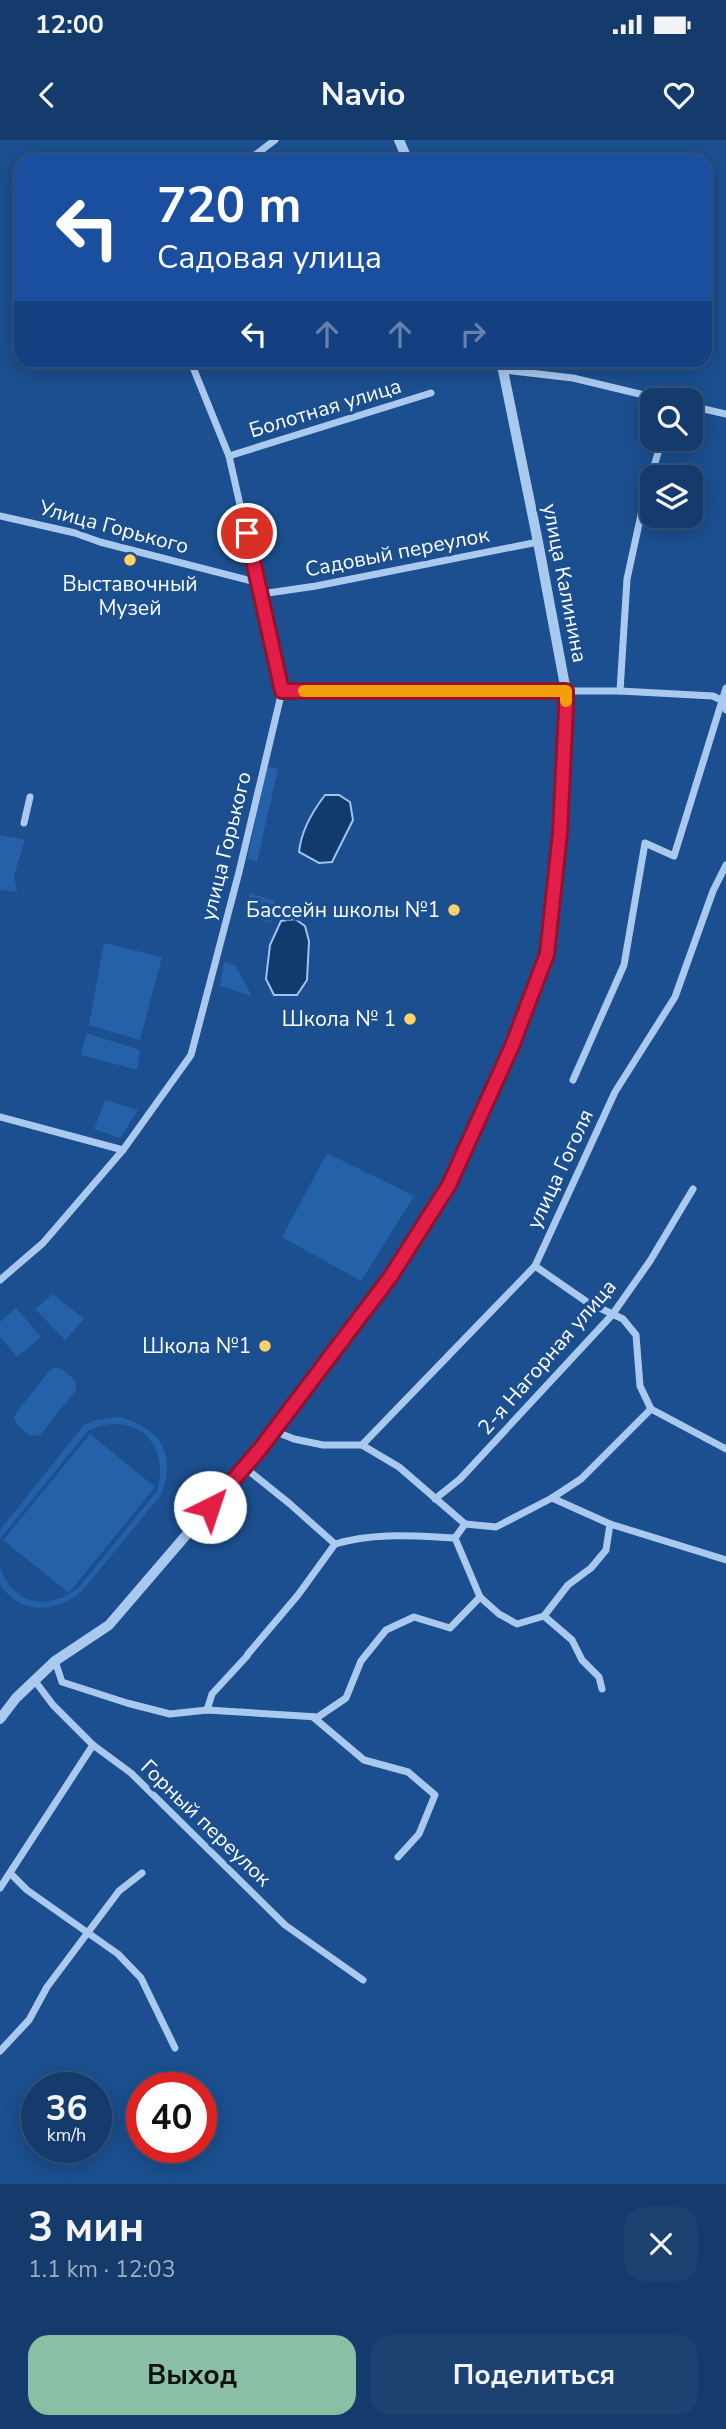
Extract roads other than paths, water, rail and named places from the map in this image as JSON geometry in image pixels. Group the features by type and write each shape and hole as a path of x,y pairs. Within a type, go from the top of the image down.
{"street":[{"path":"256,154 275,140"},
{"name":"улица Горького","path":"0,1280 43,1243 123,1150 191,1055 239,873 282,691 229,456 193,368"},
{"name":"улица Калинина","path":"0,1719 16,1698 55,1661 108,1625 274,1431 391,1276 449,1185 512,1046 547,954 560,833 566,691 502,368"},
{"path":"518,368 640,394"},
{"name":"Болотная улица","path":"229,456 431,393"},
{"path":"703,409 726,414"},
{"path":"620,691 626,579 659,451"},
{"name":"Улица Горького","path":"0,516 75,533 100,542 259,583"},
{"name":"Садовый переулок","path":"261,594 372,576 538,542"},
{"path":"573,1080 624,965 645,843 674,856 726,688"},
{"path":"282,691 620,691 713,696 723,701 726,710"},
{"path":"24,822 30,797"},
{"name":"улица Гоголя","path":"362,1445 535,1266 615,1092 675,998 713,891 726,865"},
{"path":"0,1118 123,1150"},
{"name":"2-я Нагорная улица","path":"435,1499 460,1479 612,1315 650,1261 693,1189"},
{"path":"535,1266 587,1302 623,1319 636,1335 640,1386 651,1409 726,1449"},
{"path":"274,1431 294,1439 323,1445 362,1445 399,1467 465,1524 496,1527 552,1498 581,1479 651,1409"},
{"path":"244,1467 335,1544"},
{"path":"552,1498 610,1524 726,1560"},
{"path":"455,1538 465,1524"},
{"path":"455,1538 480,1597 499,1614 517,1624 544,1616 568,1585 591,1568 606,1550 610,1524"},
{"path":"207,1710 212,1694 248,1655 335,1544 356,1538 396,1535 455,1538"},
{"path":"55,1661 62,1682 170,1714 207,1710 318,1717 346,1698 361,1661 386,1629 414,1617 450,1628 480,1597"},
{"path":"544,1616 572,1640 582,1660 599,1677 602,1689"},
{"name":"Горный переулок","path":"35,1681 53,1705 93,1745 131,1773 285,1925 363,1980"},
{"path":"312,1717 364,1760 408,1772 435,1796 419,1834 398,1857"},
{"path":"0,1888 93,1745"},
{"path":"0,2051 29,2020 47,1987 119,1891 142,1873"},
{"path":"11,1874 27,1890 118,1954 141,1978 175,2048"}],"place":[{"name":"Выставочный Музей","path":"130,560"},
{"name":"Бассейн школы №1","path":"454,910"},
{"name":"Школа № 1","path":"410,1019"},
{"name":"Школа №1","path":"265,1346"}]}
